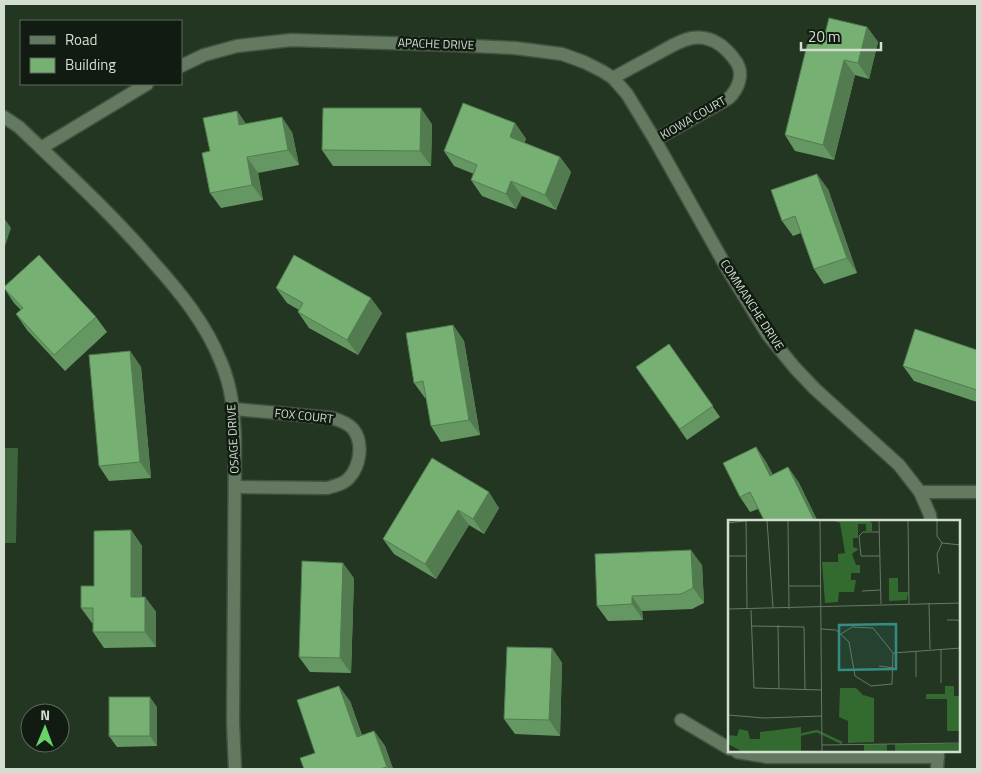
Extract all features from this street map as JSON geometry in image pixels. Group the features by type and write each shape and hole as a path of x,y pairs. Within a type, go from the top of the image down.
{"street":[{"name":"KIOWA COURT","path":"612,78 678,43 692,38 705,38 720,44 731,54 740,68 740,78 729,98 655,140"},
{"name":"APACHE DRIVE","path":"182,66 204,55 237,46 291,40 515,48 562,54 584,62 612,78 627,94 655,140"},
{"path":"4,116 41,148 145,85"},
{"name":"COMMANCHE DRIVE","path":"655,140 728,270 768,334 795,368 899,465 920,492 931,520"},
{"name":"OSAGE DRIVE","path":"41,148 127,232 182,294 202,325 221,361 228,382 234,409 235,440 233,722 235,769"},
{"name":"FOX COURT","path":"234,409 332,418 342,421 353,429 359,442 360,450 358,462 348,479 335,486 327,488 235,486"},
{"path":"920,492 977,492"},
{"path":"681,720 728,748"},
{"path":"743,753 768,757 938,759"}],"green space":[{"path":"4,448 18,448 16,543 4,543"}],"building":[{"path":"829,18 867,27 858,63 844,60 823,145 785,135 808,41 822,45"},
{"path":"463,103 515,123 510,137 560,157 545,195 511,181 506,194 471,180 477,165 444,151"},
{"path":"323,108 421,108 420,151 322,150"},
{"path":"237,111 239,125 282,117 288,150 247,157 252,185 210,193 202,153 210,151 203,118"},
{"path":"817,174 847,258 814,269 795,216 782,221 771,190"},
{"path":"39,255 96,317 54,355 16,314 23,308 4,288"},
{"path":"294,255 371,298 347,340 298,312 303,303 276,288"},
{"path":"453,325 469,420 431,426 423,381 414,383 406,333"},
{"path":"915,329 977,350 977,390 903,366"},
{"path":"669,344 713,406 680,429 636,367"},
{"path":"130,351 140,462 99,466 89,355"},
{"path":"756,447 770,476 788,467 814,520 764,520 750,492 740,497 723,463"},
{"path":"432,458 489,492 473,519 458,510 425,564 383,539"},
{"path":"131,530 131,597 145,597 145,632 93,632 93,608 81,608 81,586 94,586 94,531"},
{"path":"691,550 693,588 681,594 632,596 632,604 597,606 595,554"},
{"path":"302,561 343,563 340,658 299,657"},
{"path":"507,647 552,648 549,720 504,719"},
{"path":"339,686 357,737 374,731 387,767 379,769 304,769 300,758 315,753 297,700"},
{"path":"109,697 150,697 150,736 109,736"}]}
